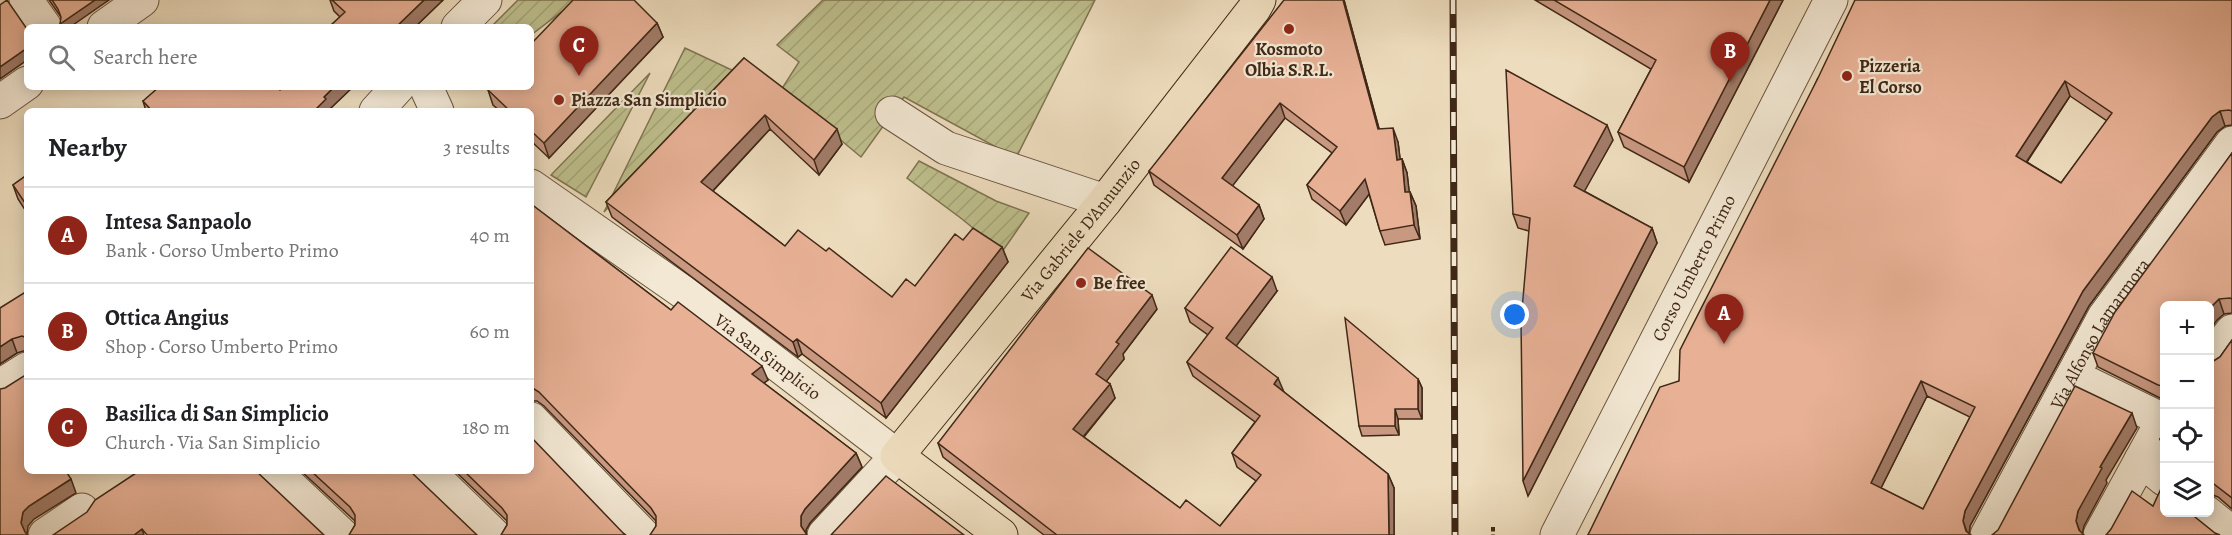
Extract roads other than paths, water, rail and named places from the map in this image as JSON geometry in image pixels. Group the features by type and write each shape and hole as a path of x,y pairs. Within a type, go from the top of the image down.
{"main road":[{"name":"Via Gabriele D'Annunzio","path":"897,456 1105,201 1254,9 1258,0"},
{"name":"Via San Simplicio","path":"897,456 1001,535"}],"street":[{"path":"26,0 43,24"},
{"path":"108,24 142,0"},
{"path":"461,24 485,0"},
{"name":"Corso Umberto Primo","path":"1557,535 1831,0"},
{"path":"0,102 24,85"},
{"path":"379,108 395,90"},
{"path":"427,90 436,108"},
{"path":"892,113 946,148 1105,201"},
{"name":"Via Alfonso Lamarmora","path":"1987,535 2104,317 2232,143"},
{"name":"Via San Simplicio","path":"534,188 683,292 897,456"},
{"path":"2214,355 2232,331"},
{"path":"0,386 24,371"},
{"path":"2073,376 2160,417"},
{"path":"534,422 643,535"},
{"path":"2100,535 2153,469 2160,437"},
{"path":"824,535 897,456"},
{"path":"277,474 342,535"},
{"path":"431,474 494,535"},
{"path":"45,535 82,510"},
{"path":"2211,517 2232,533"}],"railway":[{"path":"1453,0 1455,535"}],"place":[{"name":"Kosmoto Olbia S.R.L.","path":"1289,29"},
{"name":"Basilica di San Simplicio","path":"579,76"},
{"name":"Pizzeria El Corso","path":"1847,76"},
{"name":"Ottica Angius","path":"1730,82"},
{"name":"Piazza San Simplicio","path":"559,100"},
{"name":"Be free","path":"1081,283"},
{"name":"Intesa Sanpaolo","path":"1724,344"}]}
